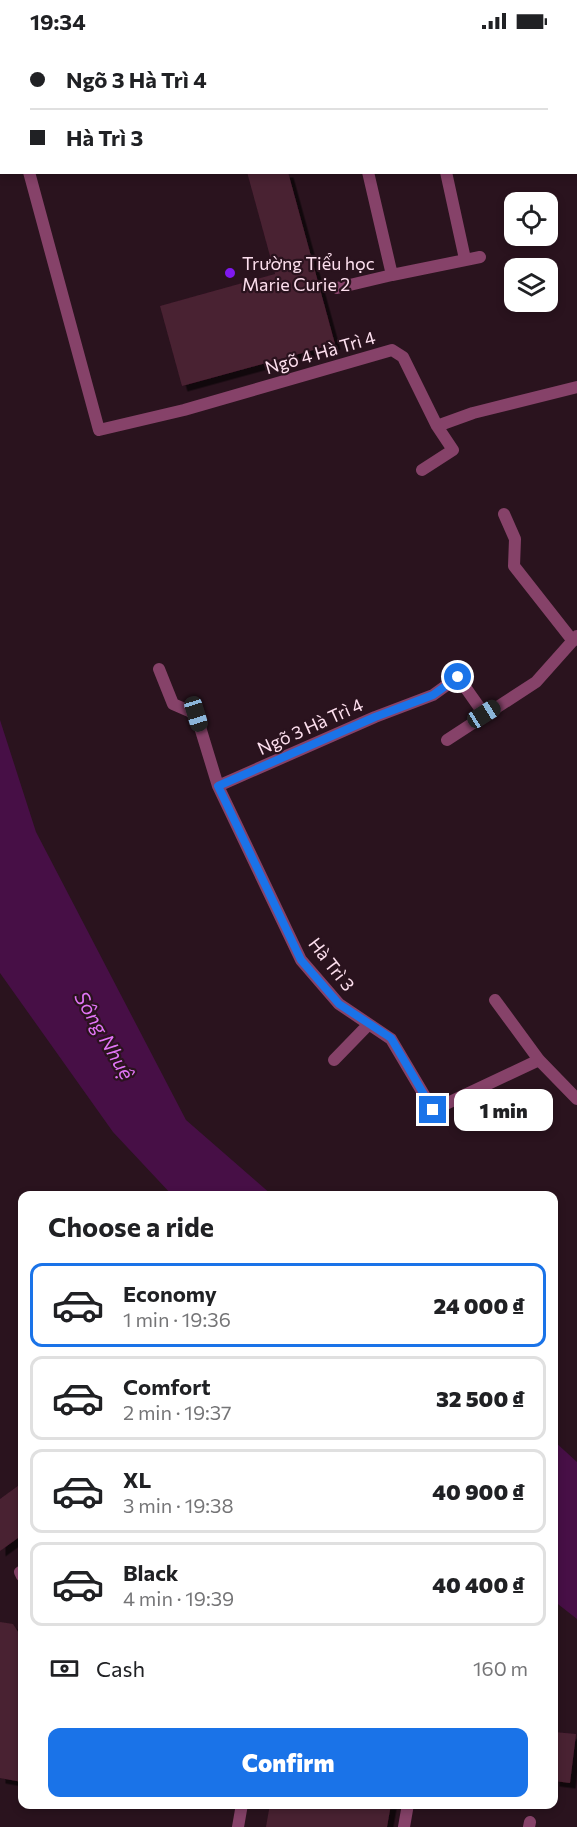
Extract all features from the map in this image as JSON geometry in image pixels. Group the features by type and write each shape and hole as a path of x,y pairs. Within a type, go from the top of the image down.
{"lane":[{"name":"Ngõ 4 Hà Trì 4","path":"30,174 99,430 184,410 392,350 403,357 437,426 453,450 422,470"},
{"path":"368,174 392,275"},
{"path":"446,174 465,260"},
{"path":"337,288 480,257"},
{"path":"437,426 473,413 577,387"},
{"path":"447,740 536,682 575,638 514,566 515,539 504,514"},
{"name":"Hà Trì 3","path":"159,669 173,704 196,714 218,786 301,960 339,1004 391,1038 433,1110 539,1060"},
{"name":"Ngõ 3 Hà Trì 4","path":"218,786 375,717 433,695 458,677 484,714"},
{"path":"495,1000 539,1060 577,1100"},
{"path":"334,1060 368,1024"},
{"path":"238,1827 241,1809"},
{"path":"404,1827 407,1809"}],"water":[{"name":"Sông Nhuệ","path":"0,720 36,832 186,1120 267,1191 168,1191 113,1132 0,973"},
{"path":"558,1445 577,1462 577,1619 558,1604"}],"building":[{"path":"248,174 289,174 335,344 182,386 160,306 275,274"},
{"path":"18,1486 18,1538 0,1551 0,1499"},
{"path":"0,1622 13,1624 18,1632 18,1781 0,1778"},
{"path":"558,1732 576,1734 570,1783 558,1782"},
{"path":"269,1809 390,1809 387,1827 266,1827"}],"place":[{"name":"Trường Tiểu học Marie Curie 2","path":"230,273"}],"route":[{"path":"433,1110 391,1038 339,1004 301,960 256,870 218,786 375,717 433,695 458,677"}]}
